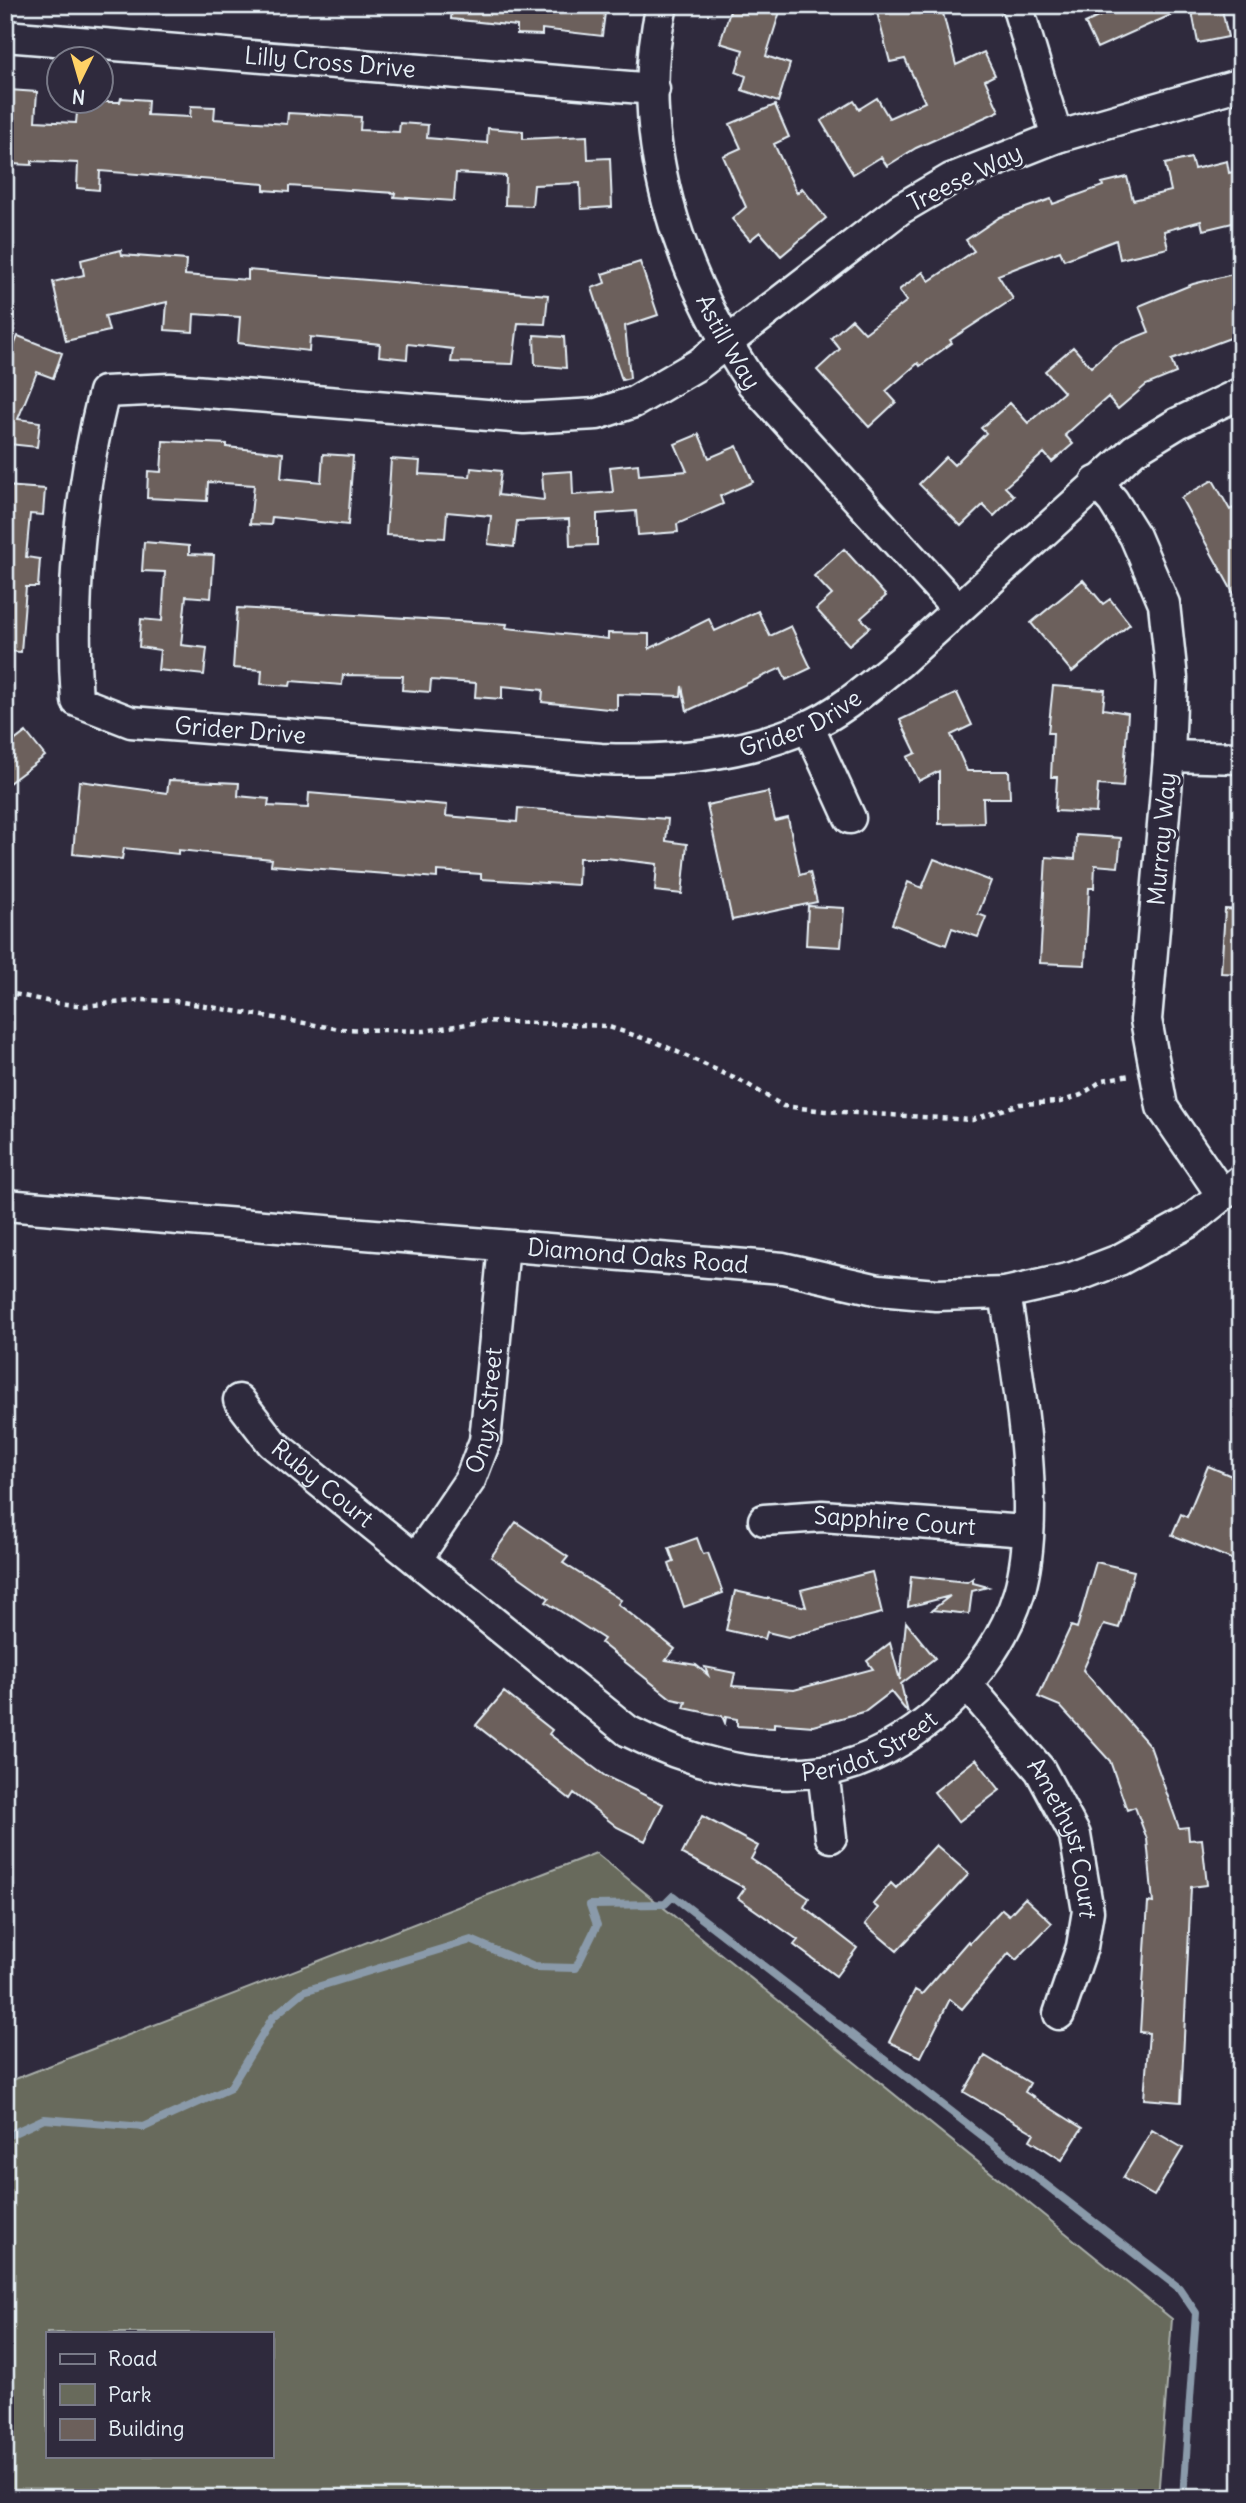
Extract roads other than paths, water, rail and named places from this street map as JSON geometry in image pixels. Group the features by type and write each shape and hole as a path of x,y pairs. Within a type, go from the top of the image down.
{"street":[{"name":"Astill Way","path":"662,5 654,89 657,143 674,225 692,278 726,343 752,383 957,608"},
{"path":"1017,5 1057,137"},
{"name":"Lilly Cross Drive","path":"5,36 654,89"},
{"name":"Treese Way","path":"726,343 900,209 964,173 1057,137 1241,84"},
{"name":"Grider Drive","path":"726,343 678,378 634,402 597,414 565,418 524,418 170,389 104,392 89,450 73,645 78,701 131,722 649,761 704,756 755,744 808,726 869,687 1134,450 1178,423 1241,393"},
{"name":"Murray Way","path":"1096,482 1113,501 1135,536 1164,604 1172,666 1170,756 1146,1020 1162,1107 1231,1187"},
{"path":"808,726 850,817"},
{"path":"1170,756 1241,758"},
{"name":"Diamond Oaks Road","path":"5,1205 783,1268 879,1290 936,1295 1005,1293 1072,1278 1119,1260 1189,1222 1231,1187"},
{"name":"Onyx Street","path":"417,1558 470,1480 485,1441 504,1246"},
{"name":"Peridot Street","path":"417,1558 628,1731 667,1751 711,1764 765,1771 822,1771 867,1758 918,1727 968,1686 997,1643 1019,1594 1027,1531 1029,1477 1005,1293"},
{"name":"Ruby Court","path":"239,1400 272,1443 417,1558"},
{"name":"Sapphire Court","path":"764,1520 822,1516 1027,1531"},
{"name":"Amethyst Court","path":"968,1686 1040,1770 1075,1835 1088,1911 1082,1947 1059,2014"},
{"path":"822,1771 831,1837"}],"waterway":[{"path":"5,2137 44,2119 144,2127 230,2088 273,2017 304,1991 471,1940 534,1967 576,1968 597,1925 590,1905 665,1904 673,1896 1179,2288 1196,2313 1183,2498"}]}
